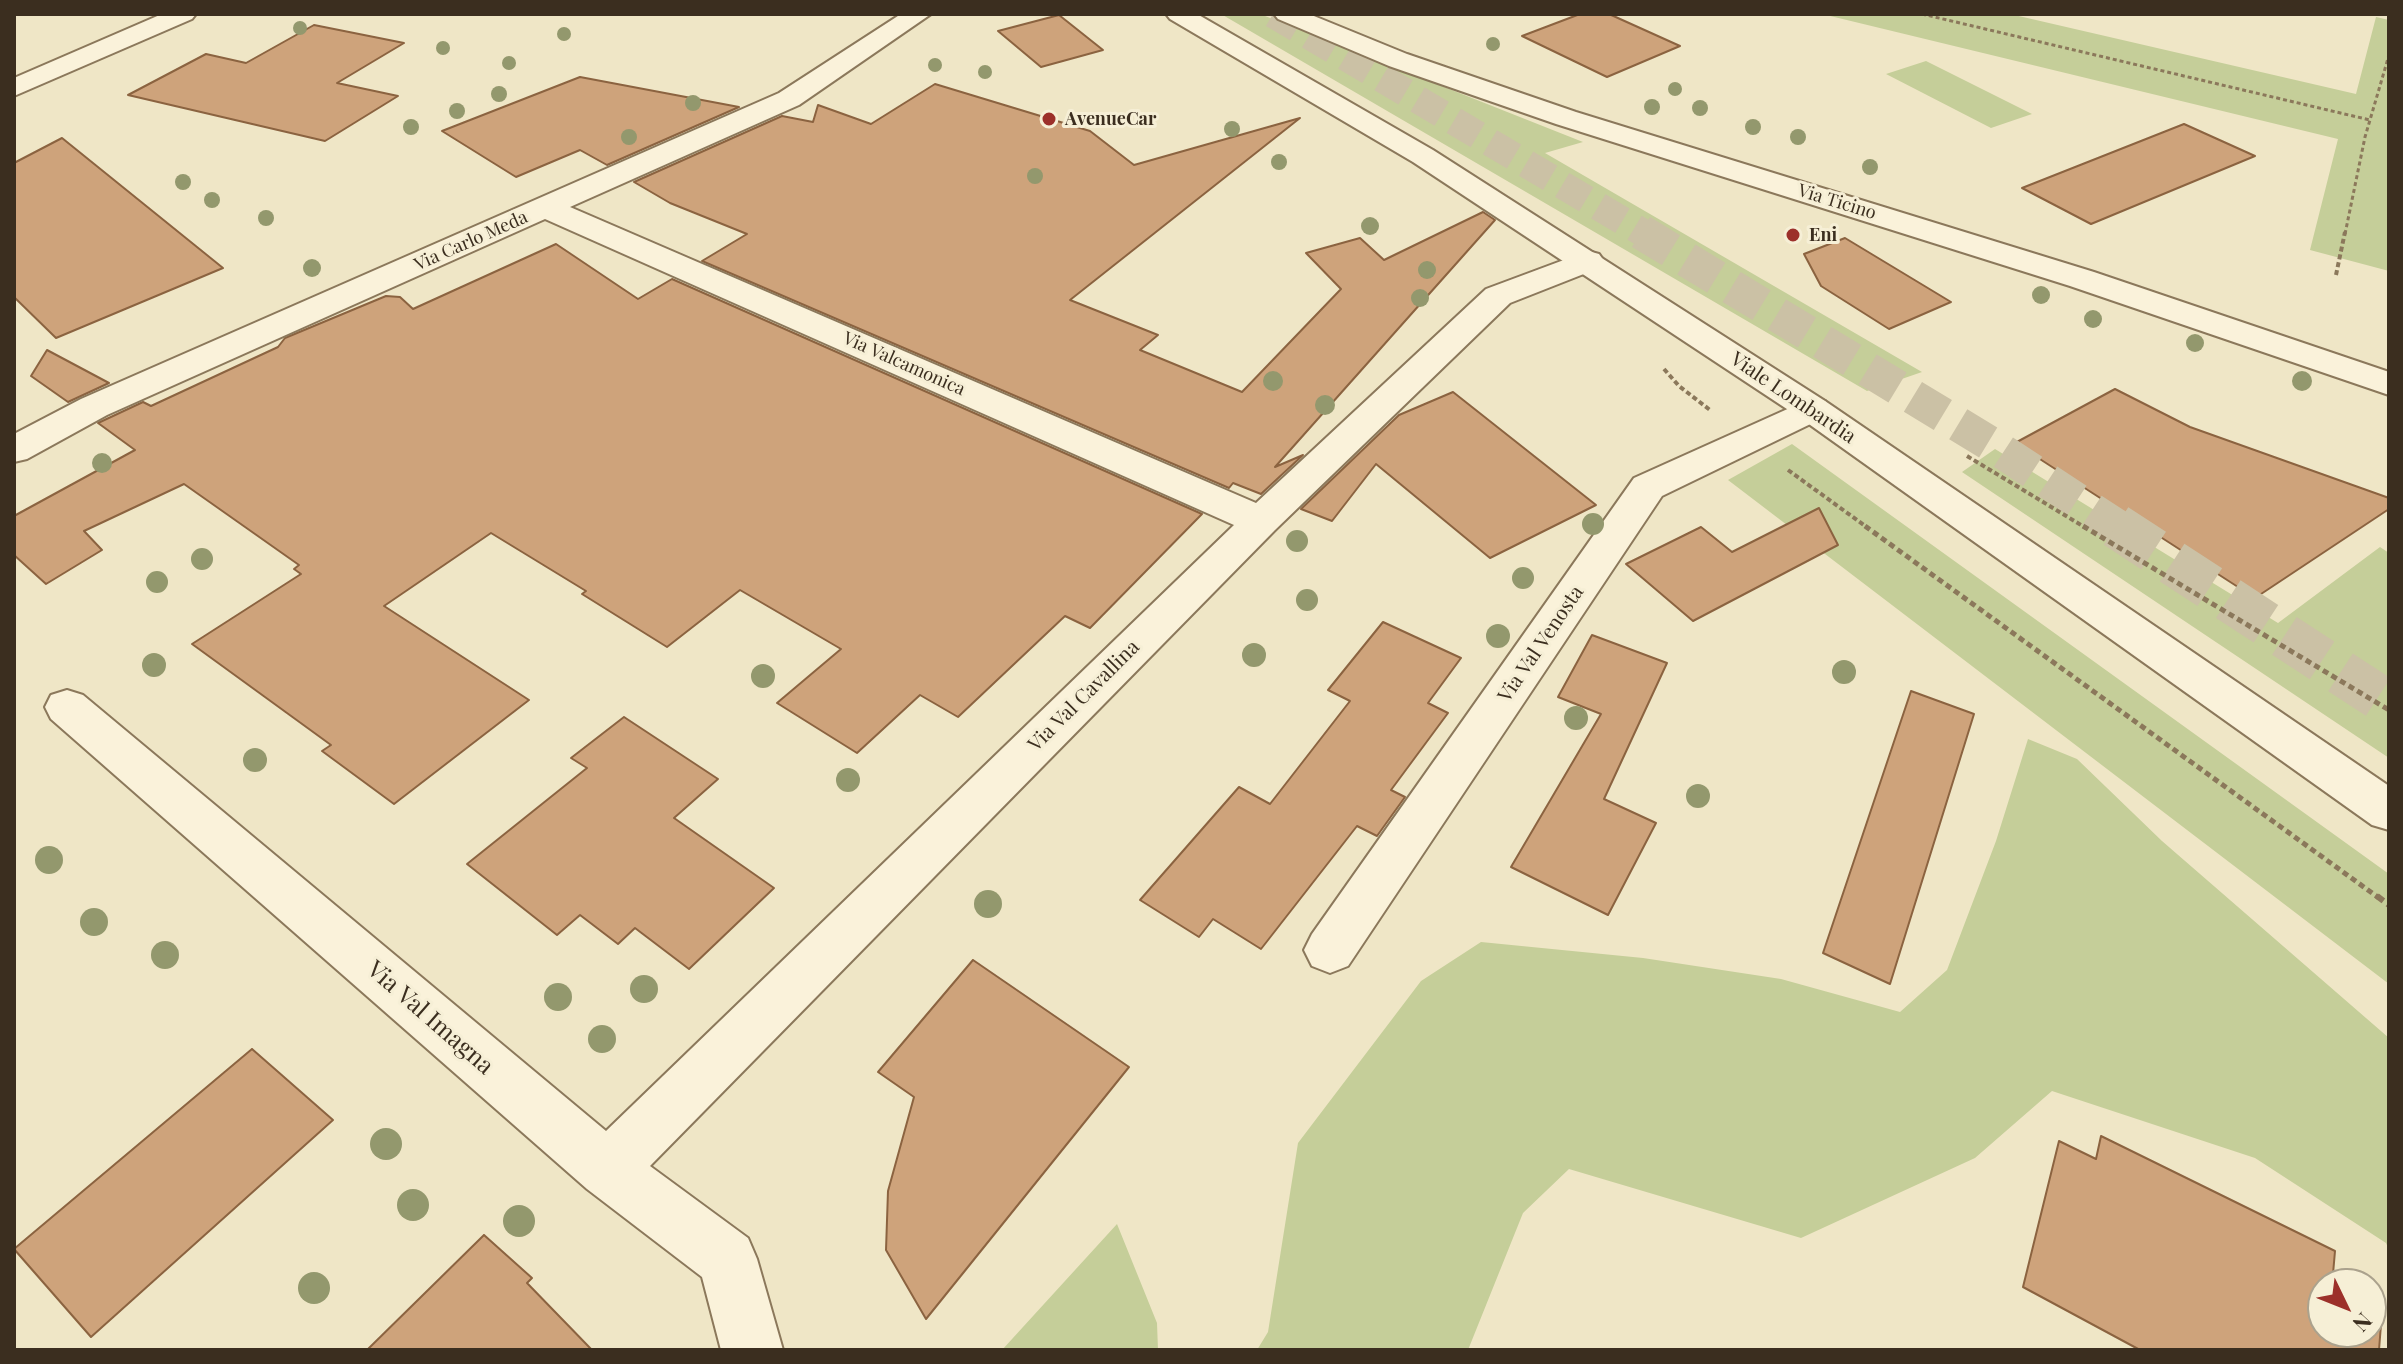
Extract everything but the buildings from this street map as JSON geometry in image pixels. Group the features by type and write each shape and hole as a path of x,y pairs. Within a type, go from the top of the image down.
{"street":[{"path":"14,71 128,14 131,25 158,25"},
{"path":"14,88 183,14"},
{"name":"Via Carlo Meda","path":"14,450 94,407 789,99 918,14"},
{"name":"Viale Lombardia","path":"1179,14 1423,156 1588,261 1812,409 2389,811"},
{"name":"Via Ticino","path":"1287,14 1398,60 1566,118 2082,279 2389,384"},
{"name":"Via Valcamonica","path":"546,208 1261,521"},
{"name":"Via Val Cavallina","path":"607,1169 1261,521 1498,296 1588,261"},
{"name":"Via Val Venosta","path":"1330,950 1648,487 1812,409"},
{"name":"Via Val Imagna","path":"67,707 607,1169 727,1259 752,1350"}],"path":[{"path":"1922,14 2370,120"},
{"path":"2336,275 2370,120 2389,55"},
{"path":"2380,80 2389,82"},
{"path":"1967,456 2389,710"}],"green space":[{"path":"1221,14 1260,14 1583,142 1545,153 1922,372 1867,391"},
{"path":"1822,14 2010,14 2356,94 2376,17 2389,20 2389,271 2310,250 2338,139"},
{"path":"1926,61 2032,114 1991,128 1886,74"},
{"path":"1792,444 2389,874 2389,984 1728,480"},
{"path":"1995,449 2278,623 2380,547 2389,553 2389,758 1962,472"},
{"path":"2028,739 2077,759 2162,841 2389,1038 2389,1250 2386,1243 2255,1158 2052,1091 1975,1158 1801,1238 1569,1169 1523,1213 1468,1350 1257,1350 1268,1332 1298,1143 1421,981 1481,942 1643,958 1781,979 1900,1012 1947,970 1996,841"},
{"path":"1117,1224 1157,1323 1158,1350 1002,1350"}],"tunnel":[{"path":"1273,14 1645,234"},
{"path":"1641,232 1994,446 2119,528"},
{"path":"2116,526 2389,704"}],"place":[{"name":"AvenueCar","path":"1049,119"},
{"name":"Eni","path":"1793,235"}]}
